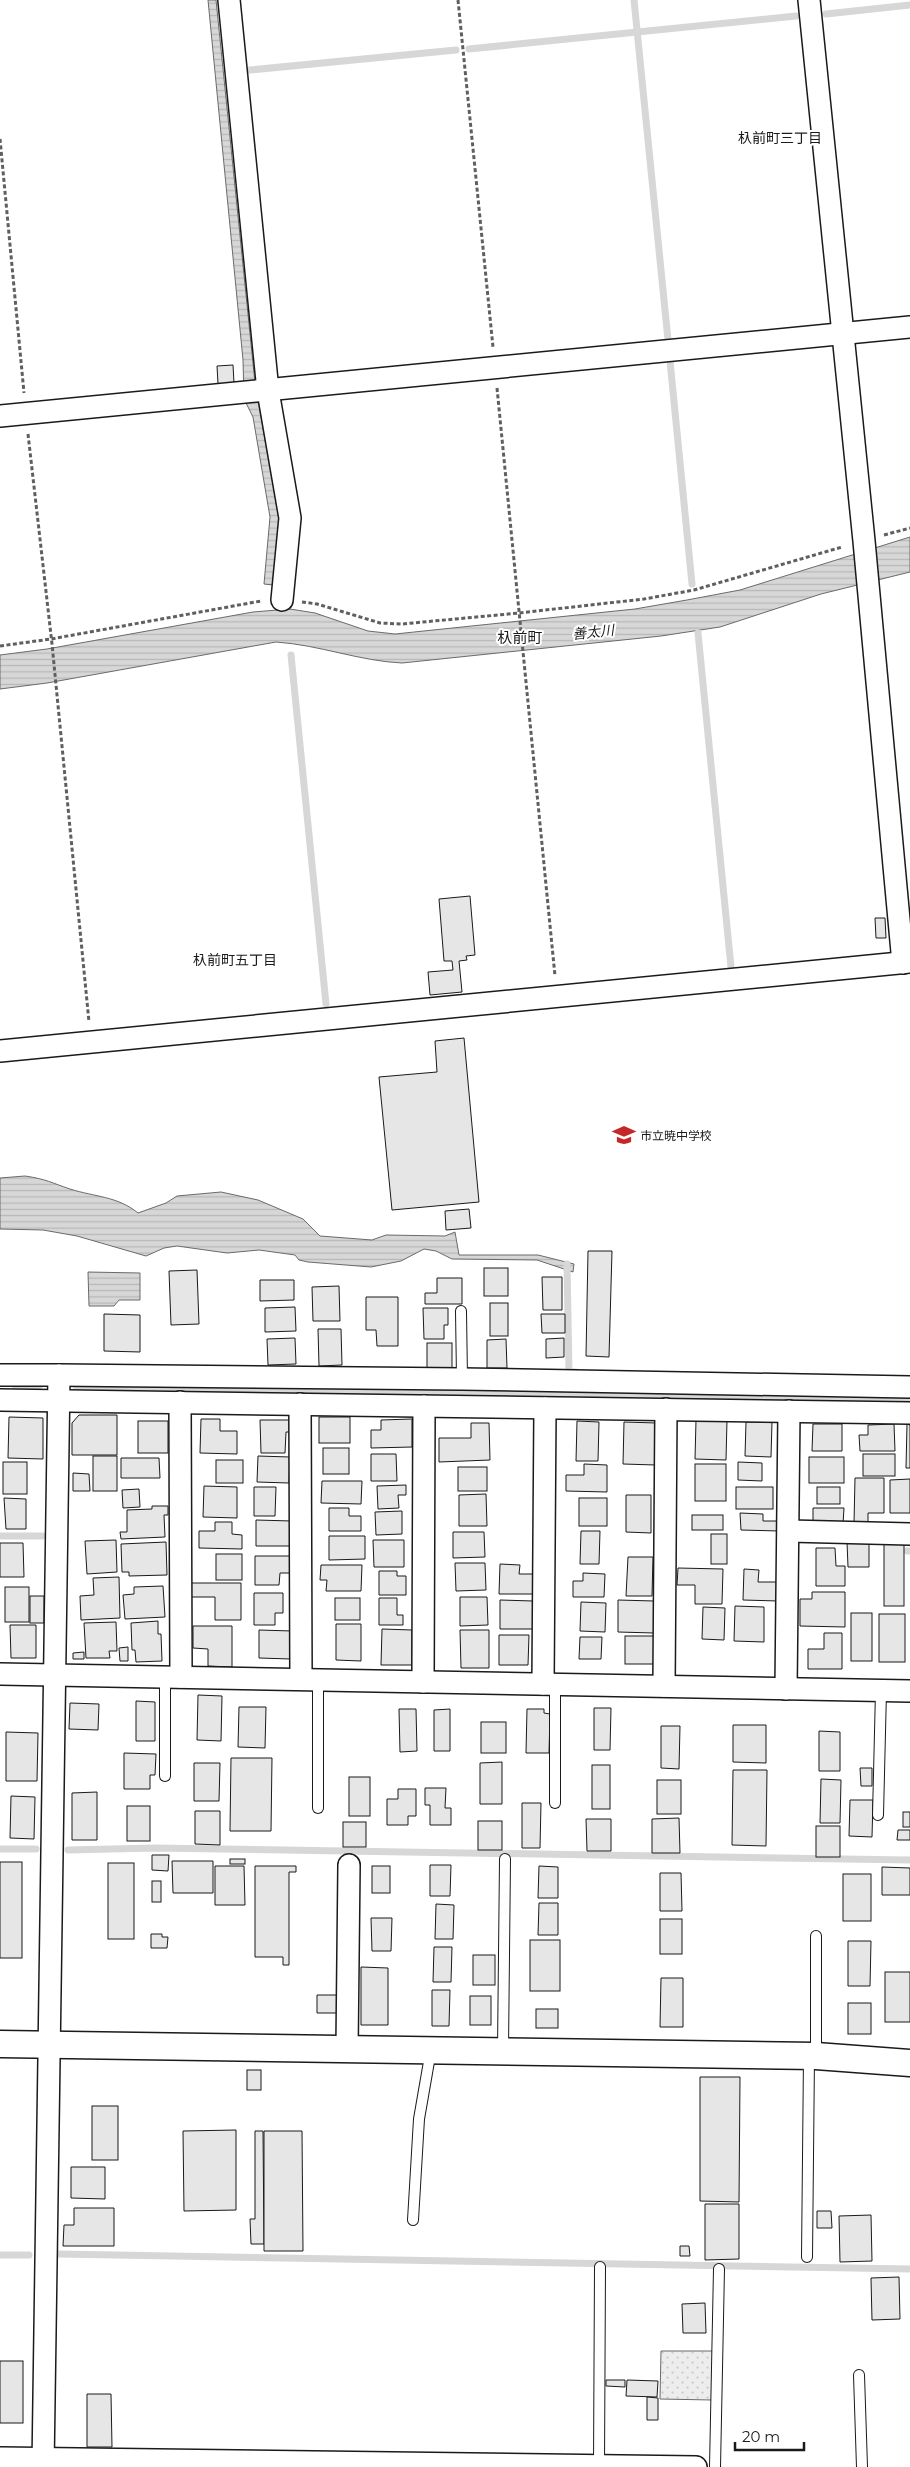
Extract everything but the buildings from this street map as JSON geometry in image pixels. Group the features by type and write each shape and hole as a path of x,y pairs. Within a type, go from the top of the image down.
{"street":[{"path":"229,0 265,391 290,518 282,600"},
{"path":"0,1051 906,962 809,0"},
{"path":"0,416 910,327"},
{"path":"0,1375 462,1379 910,1387"},
{"path":"43,2463 59,1375"},
{"path":"0,1400 910,1413"},
{"path":"173,1676 180,1402"},
{"path":"300,1404 309,1679"},
{"path":"423,1682 424,1406"},
{"path":"545,1408 549,1684"},
{"path":"664,1686 666,1410"},
{"path":"786,1689 790,1531 789,1411"},
{"path":"790,1531 910,1534"},
{"path":"0,1674 910,1691"},
{"path":"347,2049 350,1865"},
{"path":"0,2044 813,2056 910,2063"},
{"path":"0,2458 43,2463 696,2467"}],"lane":[{"path":"461,1311 462,1379"},
{"path":"164,1776 173,1676"},
{"path":"309,1679 318,1808"},
{"path":"549,1684 555,1803"},
{"path":"878,1814 881,1690"},
{"path":"503,2052 505,1858"},
{"path":"807,2257 816,1936"},
{"path":"413,2220 418,2119 431,2050"},
{"path":"599,2465 600,2267"},
{"path":"715,2467 719,2269"},
{"path":"859,2375 862,2467"}],"path":[{"path":"458,0 557,997"},
{"path":"0,140 26,413 52,639 91,1043"},
{"path":"0,646 52,639 255,602 282,600 317,604 380,624 402,624 644,599 694,590 864,542"}],"shaded area":[{"path":"661,2351 713,2351 712,2400 660,2399"}],"water":[{"path":"208,0 216,0 255,383 279,518 273,585 264,584 270,517 253,417 244,399 243,360"},
{"name":"善太川","path":"910,537 910,572 821,594 720,627 661,636 402,663 386,662 308,646 276,642 47,683 0,689 0,655 47,649 253,612 290,609 315,613 368,631 395,634 635,609 740,590"},
{"path":"25,1176 114,1200 138,1213 166,1203 177,1196 221,1192 258,1200 303,1219 320,1236 372,1240 386,1235 445,1236 455,1232 459,1255 538,1255 574,1264 573,1272 537,1260 452,1259 436,1251 424,1249 401,1261 371,1267 308,1262 299,1260 295,1255 259,1250 227,1253 177,1246 164,1248 146,1256 77,1236 43,1230 0,1229 0,1178"},
{"path":"88,1272 140,1273 140,1300 119,1300 114,1306 89,1306"}],"waterway":[{"path":"634,0 668,340"},
{"path":"826,14 910,5"},
{"path":"469,49 796,16"},
{"path":"250,70 456,50"},
{"path":"670,361 692,584"},
{"path":"698,633 731,967"},
{"path":"291,655 326,1004"},
{"path":"567,1264 569,1372 576,1372"},
{"path":"15,1385 39,1386"},
{"path":"76,1386 910,1400"},
{"path":"0,1536 43,1536"},
{"path":"68,1850 155,1848 910,1860"},
{"path":"0,1849 36,1849"},
{"path":"59,2254 910,2269"},
{"path":"0,2255 29,2255"}],"place":[{"name":"市立暁中学校","path":"624,1135"}],"district":[{"name":"杁前町三丁目","path":"780,138"},
{"name":"杁前町","path":"520,637"},
{"name":"杁前町五丁目","path":"235,960"}]}
